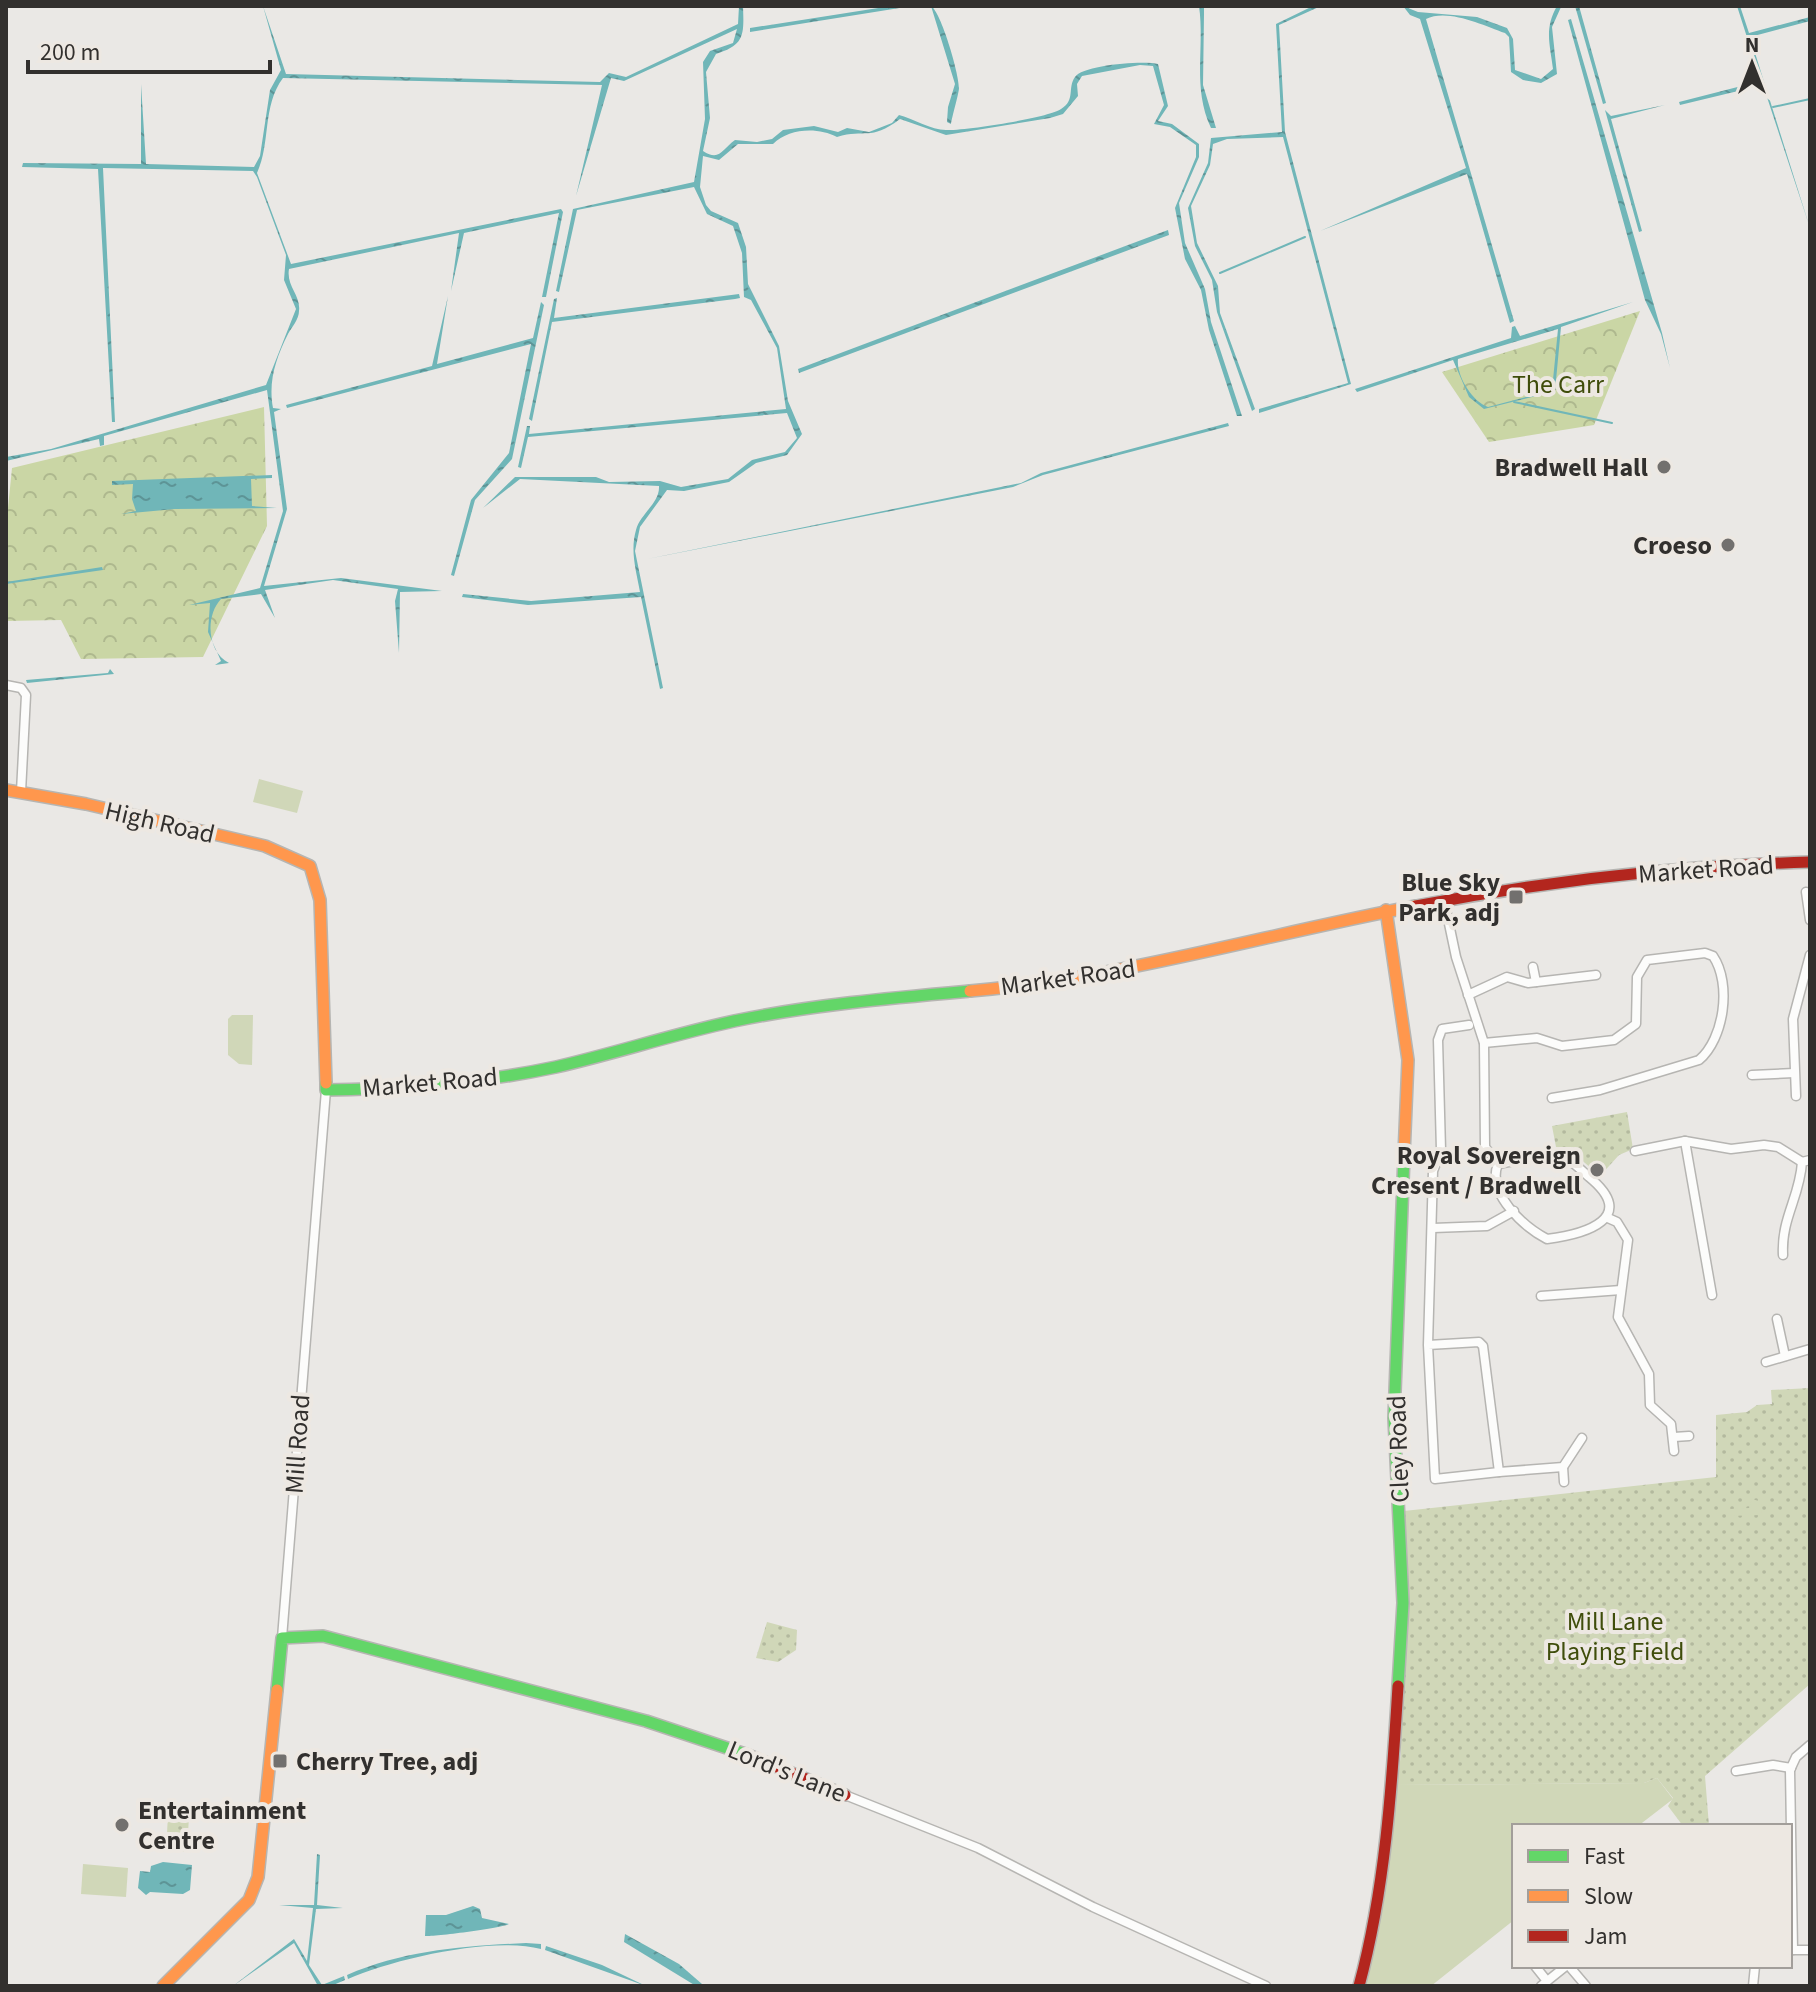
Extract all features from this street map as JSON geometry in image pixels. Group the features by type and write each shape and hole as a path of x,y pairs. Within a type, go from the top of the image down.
{"street":[{"path":"6,685 21,688 26,695 21,792"},
{"name":"High Road","path":"6,790 241,841 290,854 310,866"},
{"name":"Market Road","path":"326,1090 396,1089 496,1077 555,1067 735,1021 886,998 1052,984 1129,970 1386,910 1537,883 1735,864 1810,862"},
{"name":"Mill Road","path":"163,1986 249,1900 258,1877 282,1638 326,1090 320,900 310,866"},
{"path":"1806,892 1810,920"},
{"path":"1444,900 1468,995 1484,1043 1485,1147 1498,1164"},
{"name":"Cley Road","path":"1359,1986 1368,1953 1392,1782 1403,1603 1394,1418 1408,1060 1386,910"},
{"path":"1484,1043 1537,1038 1562,1046 1614,1040 1636,1024 1637,977 1647,960 1705,953 1713,956 1722,976 1721,1020 1706,1054 1699,1060 1600,1090 1552,1098"},
{"path":"1796,1096 1792,1036 1797,1001 1810,955"},
{"path":"1533,967 1536,982"},
{"path":"1468,995 1507,977 1536,982 1596,975"},
{"path":"1797,1001 1810,1002"},
{"path":"1469,1025 1453,1026 1439,1032 1441,1150 1433,1171 1428,1345 1435,1479 1563,1467"},
{"path":"1752,1075 1794,1073"},
{"path":"1685,1141 1712,1295"},
{"path":"1635,1151 1685,1141 1731,1149 1764,1145 1778,1147 1806,1161 1798,1192 1785,1218 1783,1255"},
{"path":"1560,1155 1606,1193 1610,1207 1608,1218 1601,1224 1547,1239 1514,1211 1496,1186 1494,1174 1498,1164 1560,1155"},
{"path":"1433,1228 1487,1226 1514,1211"},
{"path":"1608,1218 1617,1222 1628,1240 1618,1317 1649,1374 1650,1405 1671,1424 1674,1451"},
{"path":"1541,1296 1621,1290"},
{"path":"1777,1319 1785,1356"},
{"path":"1428,1345 1479,1342 1483,1346 1499,1472"},
{"path":"1766,1362 1810,1349"},
{"path":"1674,1437 1689,1436"},
{"path":"1564,1482 1563,1467 1582,1438"},
{"name":"Lord's Lane","path":"282,1638 323,1636 646,1721 727,1746 978,1848 1093,1907 1266,1986"},
{"path":"1791,1824 1791,1768 1810,1745"},
{"path":"1736,1771 1773,1765 1791,1768"},
{"path":"1544,1984 1565,1968"},
{"path":"1570,1968 1586,1986"}],"green space":[{"name":"The Carr","path":"1640,311 1594,425 1489,442 1442,372"},
{"path":"264,407 267,526 203,657 81,659 61,620 6,621 6,528 12,468"},
{"path":"259,779 303,791 297,813 253,802"},
{"path":"232,1015 253,1015 252,1065 239,1064 228,1055 228,1019"},
{"path":"1627,1112 1633,1149 1619,1155 1600,1176 1570,1150 1556,1147 1552,1126"},
{"name":"Mill Lane Playing Field","path":"1810,1388 1810,1684 1705,1776 1709,1824 1682,1824 1668,1806 1673,1798 1657,1778 1644,1783 1397,1785 1401,1754 1404,1511 1716,1477 1716,1415 1747,1412 1757,1405 1772,1404 1771,1390"},
{"path":"1752,1499 1762,1502 1761,1515 1730,1516 1730,1509 1749,1508"},
{"path":"767,1622 797,1630 796,1650 778,1662 756,1658"},
{"path":"1657,1778 1673,1799 1641,1824 1512,1824 1512,1922 1431,1986 1362,1986 1397,1785 1644,1783"},
{"path":"168,1815 189,1816 187,1852 166,1851"},
{"path":"83,1864 128,1868 126,1897 81,1894"}],"water":[{"path":"263,6 286,74 600,82 609,73 626,77 738,24 739,6 743,6 741,38 733,47 716,54 706,72 710,118 703,151 713,155 735,140 757,142 772,139 783,130 814,126 838,132 847,128 869,132 892,123 899,115 946,130 1024,120 1061,109 1070,98 1075,77 1089,69 1114,64 1158,64 1168,106 1158,121 1172,124 1199,144 1199,157 1179,203 1185,243 1205,289 1211,322 1242,416 1237,416 1209,330 1201,290 1185,259 1175,208 1196,157 1196,145 1170,127 1154,124 1164,105 1153,66 1140,65 1082,76 1077,84 1078,96 1063,114 1050,118 946,135 900,119 890,126 874,132 837,137 821,132 795,132 773,144 738,144 719,160 703,156 700,187 706,205 711,211 738,223 746,247 748,284 779,346 788,401 802,434 787,455 756,463 729,482 684,491 667,490 640,527 635,551 663,688 660,689 641,597 528,605 462,597 463,594 531,601 640,592 634,561 634,538 638,524 656,498 659,486 520,479 483,508 515,477 596,477 609,482 660,481 681,487 728,479 752,460 785,452 797,438 787,413 528,437 521,468 518,467 527,426 530,426 529,434 786,409 777,348 751,300 744,297 742,253 733,226 707,214 694,187 577,210 559,292 556,291 573,209 694,182 705,119 703,62 710,51 733,43 737,29 624,81 611,78 576,196 602,85 283,78 272,100 257,173 291,264 561,209 563,212 546,297 542,297 559,213 464,233 451,291 459,233 289,269 299,314 280,352 272,388 273,408 281,409 274,412 287,509 264,586 341,578 442,591 400,592 399,653 395,601 398,589 333,580 265,590 275,618 261,594 221,599 212,615 213,642 208,632 210,603 189,605 260,588 283,511 267,390 104,436 104,445 100,446 99,439 6,461 6,457 51,449 266,385 296,309 284,280 286,255 257,177 253,171 103,168 115,422 112,422 98,169 22,167 23,163 141,164 141,84 146,164 254,167 260,156 270,90 281,70"},
{"path":"891,6 912,6 750,32 750,28"},
{"path":"931,6 944,31 958,80 959,91 951,124 947,122 948,107 955,84"},
{"path":"1199,6 1204,6 1203,85 1216,128 1211,128 1202,98"},
{"path":"1313,6 1321,6 1279,25 1285,132 1351,384 1259,413 1259,409 1348,383 1283,137 1227,139 1213,144 1210,165 1191,206 1197,243 1218,286 1220,313 1255,409 1252,411 1217,312 1212,280 1195,246 1188,208 1208,163 1211,138 1282,132 1276,24"},
{"path":"1403,6 1418,12 1477,17 1507,28 1513,39 1515,70 1541,79 1553,69 1550,22 1557,6 1568,6 1561,7 1552,27 1557,74 1541,83 1523,80 1511,72 1509,37 1505,33 1454,16 1426,19 1514,321 1510,323 1467,174 1320,231 1466,168 1420,19 1410,15"},
{"path":"1575,6 1579,6 1606,103 1603,104"},
{"path":"1737,6 1740,6 1749,33 1810,17 1810,21 1750,37 1810,228 1763,85 1680,105 1679,102 1761,81"},
{"path":"1571,19 1662,333 1670,368 1661,334 1645,300 1568,20"},
{"path":"1665,105 1611,119 1642,231 1639,232 1605,110 1611,116"},
{"path":"1168,230 1169,235 799,373 798,369"},
{"path":"739,294 740,298 735,299 552,322 532,421 529,419 554,299 557,298 554,318"},
{"path":"448,296 437,364 533,338 541,302 544,305 512,459 475,500 454,576 451,575 471,500 509,453 531,344 287,408 286,405 432,366"},
{"path":"1633,302 1561,327 1555,391 1552,392 1484,409 1469,397 1453,360 1357,392 1355,389 1511,338 1512,327 1515,326 1520,336","holes":["1558,329 1552,390 1488,407 1476,400 1466,387 1458,359"]},
{"path":"1228,423 1229,426 1043,475 1013,487 647,559 1021,483 1041,473"},
{"path":"272,475 272,478 251,479 252,506 277,508 175,509 121,514 136,511 132,499 133,484 112,485 112,481"},
{"path":"102,567 103,570 6,584 6,582"},
{"path":"217,651 229,663 215,665 221,661"},
{"path":"110,669 114,674 27,683 26,680 108,673"},
{"path":"317,1854 320,1855 317,1905 343,1908 316,1909 309,1965 322,1985 344,1976 345,1980 331,1986 318,1986 294,1943 233,1986 294,1939 307,1961 313,1908 279,1905 314,1905"},
{"path":"163,1862 192,1865 190,1890 183,1894 150,1892 146,1895 138,1888 140,1871 150,1872 151,1866"},
{"path":"473,1906 480,1909 482,1918 509,1924 425,1936 426,1915 446,1915"},
{"path":"625,1934 679,1964 702,1984 696,1986 624,1942"},
{"path":"541,1944 541,1949 521,1946 498,1945"},
{"path":"495,1945 416,1957 348,1979 347,1975 391,1960 457,1948"},
{"path":"546,1946 602,1965 646,1986 545,1950"}],"waterway":[{"path":"1773,107 1810,99"},
{"path":"1220,273 1305,237"},
{"path":"1514,402 1612,423"}],"traffic: fast":[{"path":"326,1083 326,1090 413,1087 499,1077 556,1067 763,1015 970,991"},
{"path":"1398,1686 1403,1603 1394,1418 1404,1155"},
{"path":"277,1690 282,1638 323,1636 646,1721 748,1755"}],"traffic: slow":[{"path":"6,790 86,804 265,846 310,866 320,900 326,1083"},
{"path":"970,991 1138,966 1416,906"},
{"path":"1386,910 1408,1060 1404,1155"},
{"path":"163,1986 249,1900 258,1877 277,1690"}],"traffic: jam":[{"path":"1416,906 1612,876 1810,862"},
{"path":"1359,1986 1381,1875 1398,1686"},
{"path":"748,1755 845,1795"}],"place":[{"name":"Bradwell Hall","path":"1664,467"},
{"name":"Croeso","path":"1728,545"},
{"name":"Blue Sky Park, adj","path":"1516,897"},
{"name":"Royal Sovereign Cresent / Bradwell","path":"1597,1170"},
{"name":"Cherry Tree, adj","path":"280,1761"},
{"name":"Entertainment Centre","path":"122,1825"}]}
